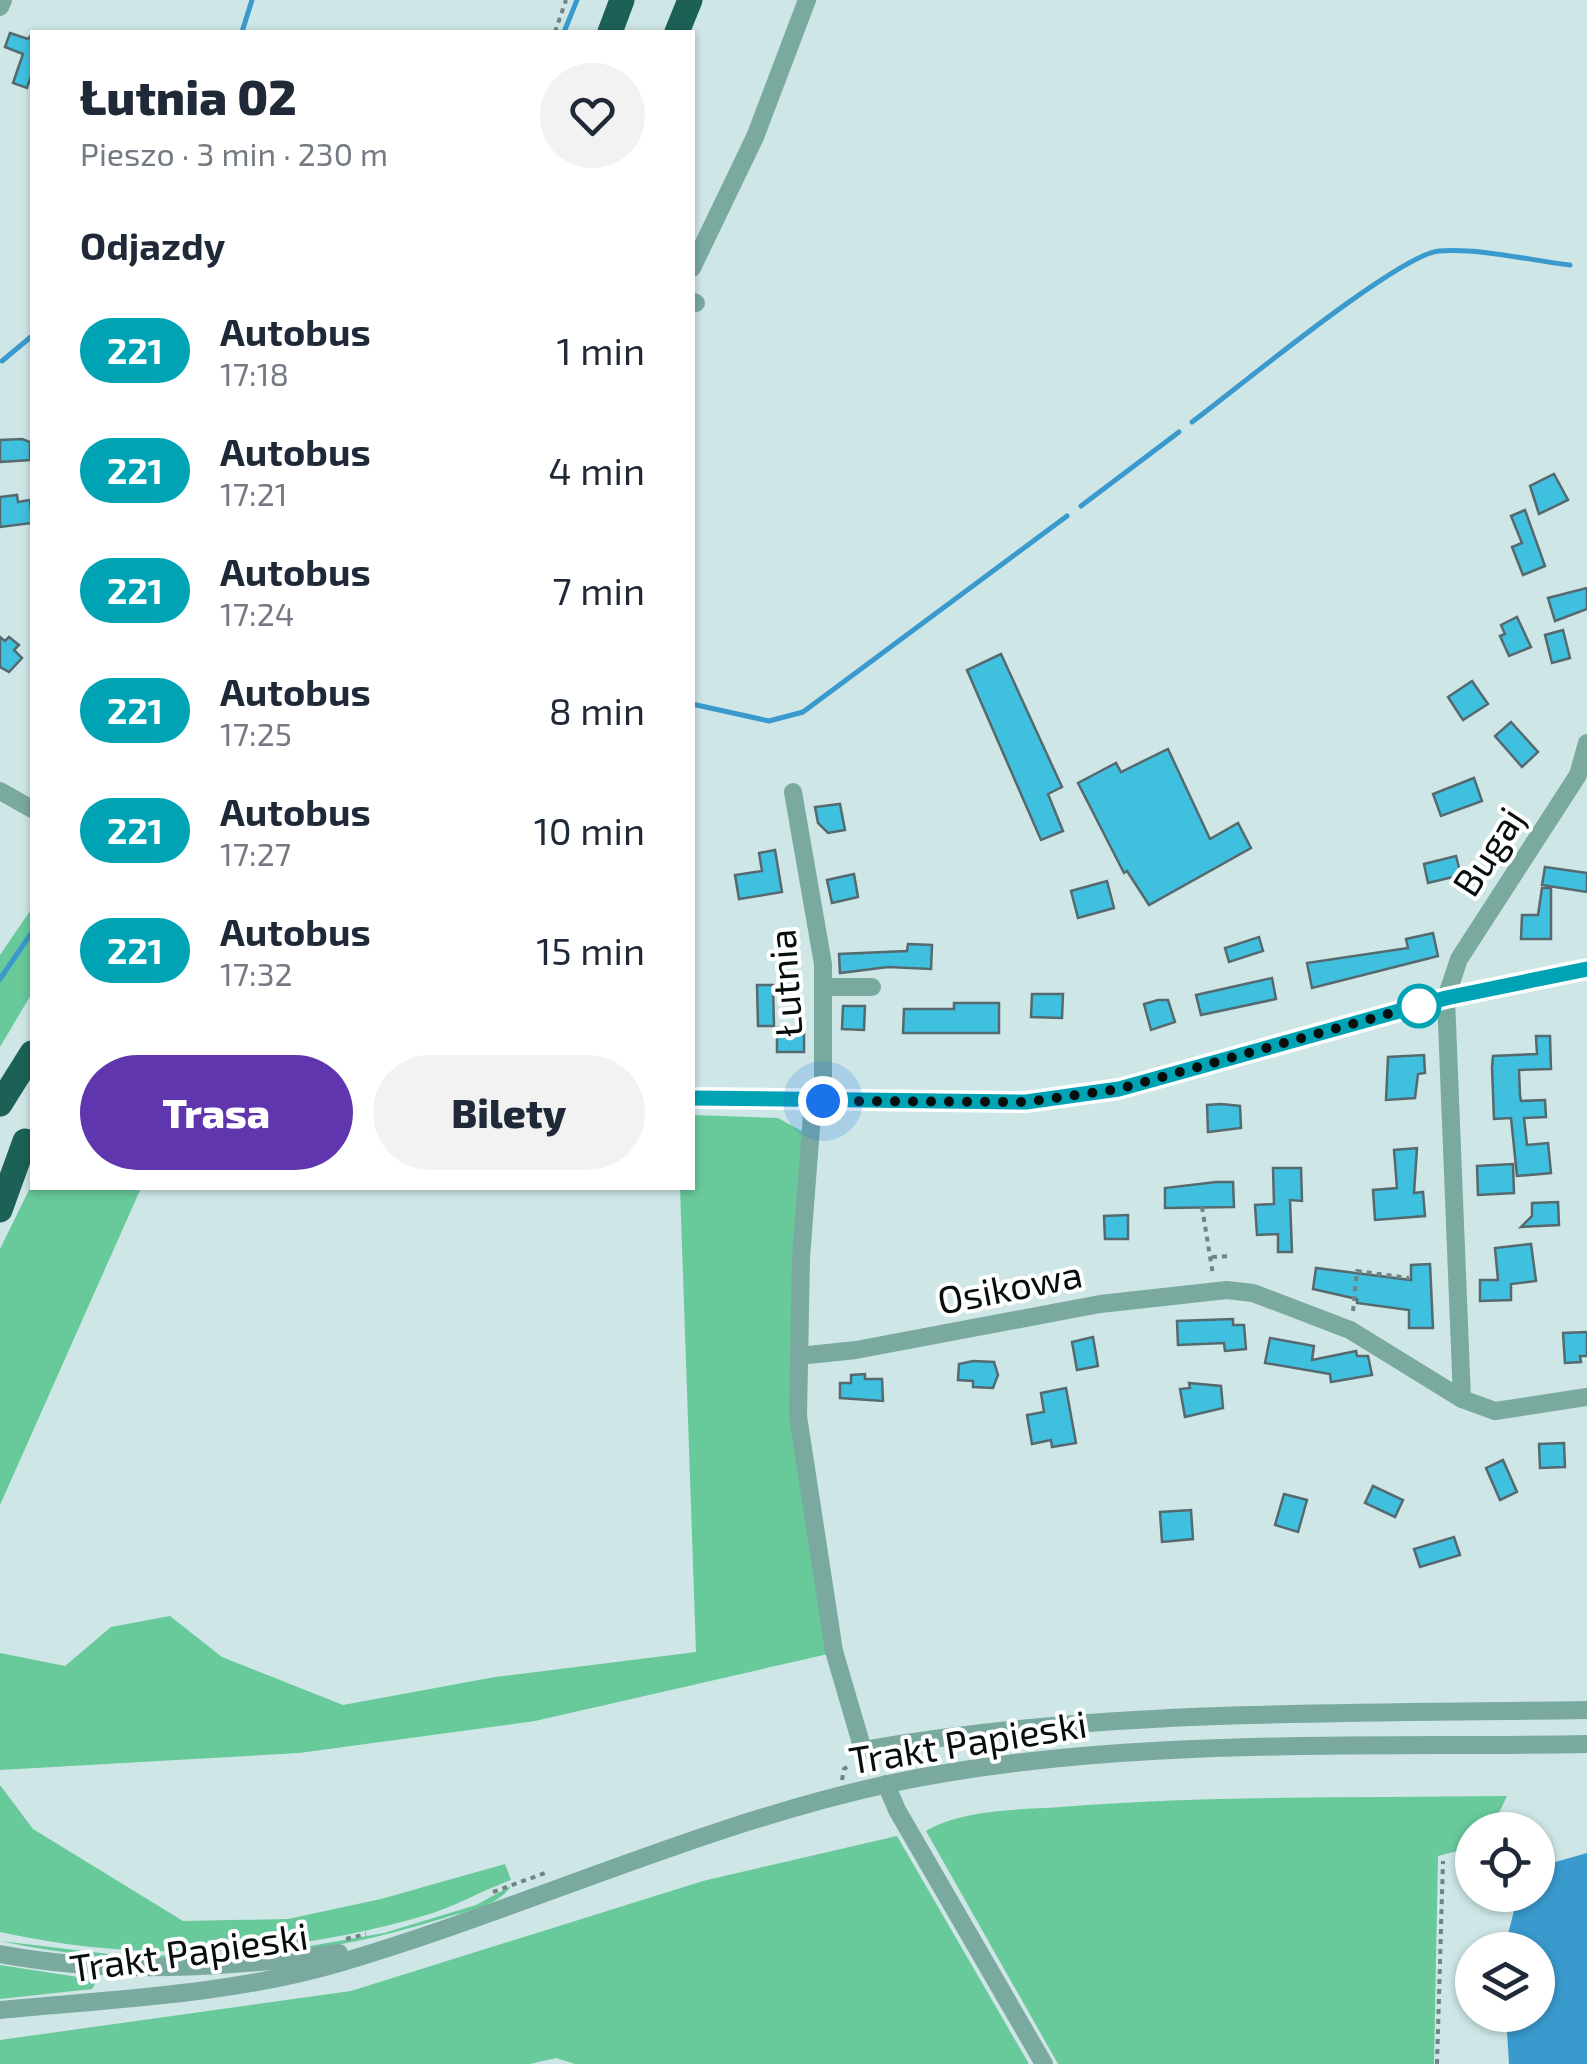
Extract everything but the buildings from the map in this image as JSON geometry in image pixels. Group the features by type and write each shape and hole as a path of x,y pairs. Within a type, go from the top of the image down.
{"highway":[{"path":"611,30 622,0"},
{"path":"679,30 690,0"},
{"path":"0,1104 30,1055"},
{"path":"0,1186 29,1136"},
{"path":"0,1210 29,1136"}],"street":[{"path":"0,7 3,0"},
{"path":"695,262 755,137 807,0"},
{"name":"Bugaj","path":"1446,998 1459,959 1578,775 1587,743"},
{"path":"0,791 30,808"},
{"name":"Łutnia","path":"793,792 825,987 818,1101"},
{"path":"695,1098 1026,1102 1119,1089 1446,998 1587,969"},
{"path":"825,987 872,987"},
{"path":"1446,998 1462,1399"},
{"path":"818,1101 801,1258 798,1416 834,1651 864,1750 975,1730 1118,1718 1587,1710"},
{"name":"Osikowa","path":"799,1356 856,1350 1100,1304 1214,1290 1253,1293 1350,1330 1462,1399 1495,1411 1587,1397"},
{"name":"Trakt Papieski","path":"0,2010 208,1990 302,1972 747,1822 886,1784 990,1766 1122,1753 1587,1744"},
{"path":"886,1784 896,1810 1044,2064"},
{"name":"Trakt Papieski","path":"0,1954 94,1966 205,1967 384,1946"}],"path":[{"path":"556,30 566,0"},
{"path":"1202,1207 1214,1290"},
{"path":"1212,1257 1232,1256"},
{"path":"1350,1330 1360,1270 1409,1278"},
{"path":"1437,2064 1442,1860"}],"green space":[{"path":"30,911 30,996 0,1047 0,955"},
{"path":"695,1115 778,1118 803,1132 792,1280 828,1654 535,1721 299,1753 0,1770 0,1653 65,1666 111,1627 170,1616 222,1657 343,1705 495,1677 696,1652 680,1190 695,1190"},
{"path":"30,1188 140,1190 0,1505 0,1249"},
{"path":"0,1785 33,1829 183,1921 288,1919 381,1899 505,1864 511,1880 433,1913 326,1939 272,1946 218,1951 109,1949 0,1932"},
{"path":"1507,1796 1499,1812 1455,1812 1455,1852 1438,1856 1434,2064 1058,2064 926,1831 957,1818 991,1812 1172,1800"},
{"path":"897,1836 1029,2064 575,2064 556,2058 530,2064 0,2064 0,2040 351,1991 703,1881"},
{"path":"511,1886 498,1899 471,1910 389,1934 279,1954 168,1960 56,1951 0,1941 126,1956 264,1954 384,1933 476,1905"},
{"path":"0,1965 91,1979 95,1984 92,1989 0,1999"}],"water":[{"path":"1587,1853 1587,2064 1509,2064 1507,2032 1555,2032 1555,1932 1509,1932 1514,1912 1555,1912 1555,1862"}],"waterway":[{"path":"243,30 252,0"},
{"path":"565,30 577,0"},
{"path":"1192,422 1354,298 1419,258 1439,251 1471,251 1570,265"},
{"path":"2,361 30,338"},
{"path":"1081,506 1179,432"},
{"path":"695,705 769,721 803,712 1067,516"},
{"path":"0,979 30,935"}],"bus line":[{"name":"221","path":"695,1098 1026,1102 1119,1089 1446,998 1587,969"}],"route":[{"path":"823,1101 1026,1102 1119,1089 1424,1004 1419,1006"}]}
